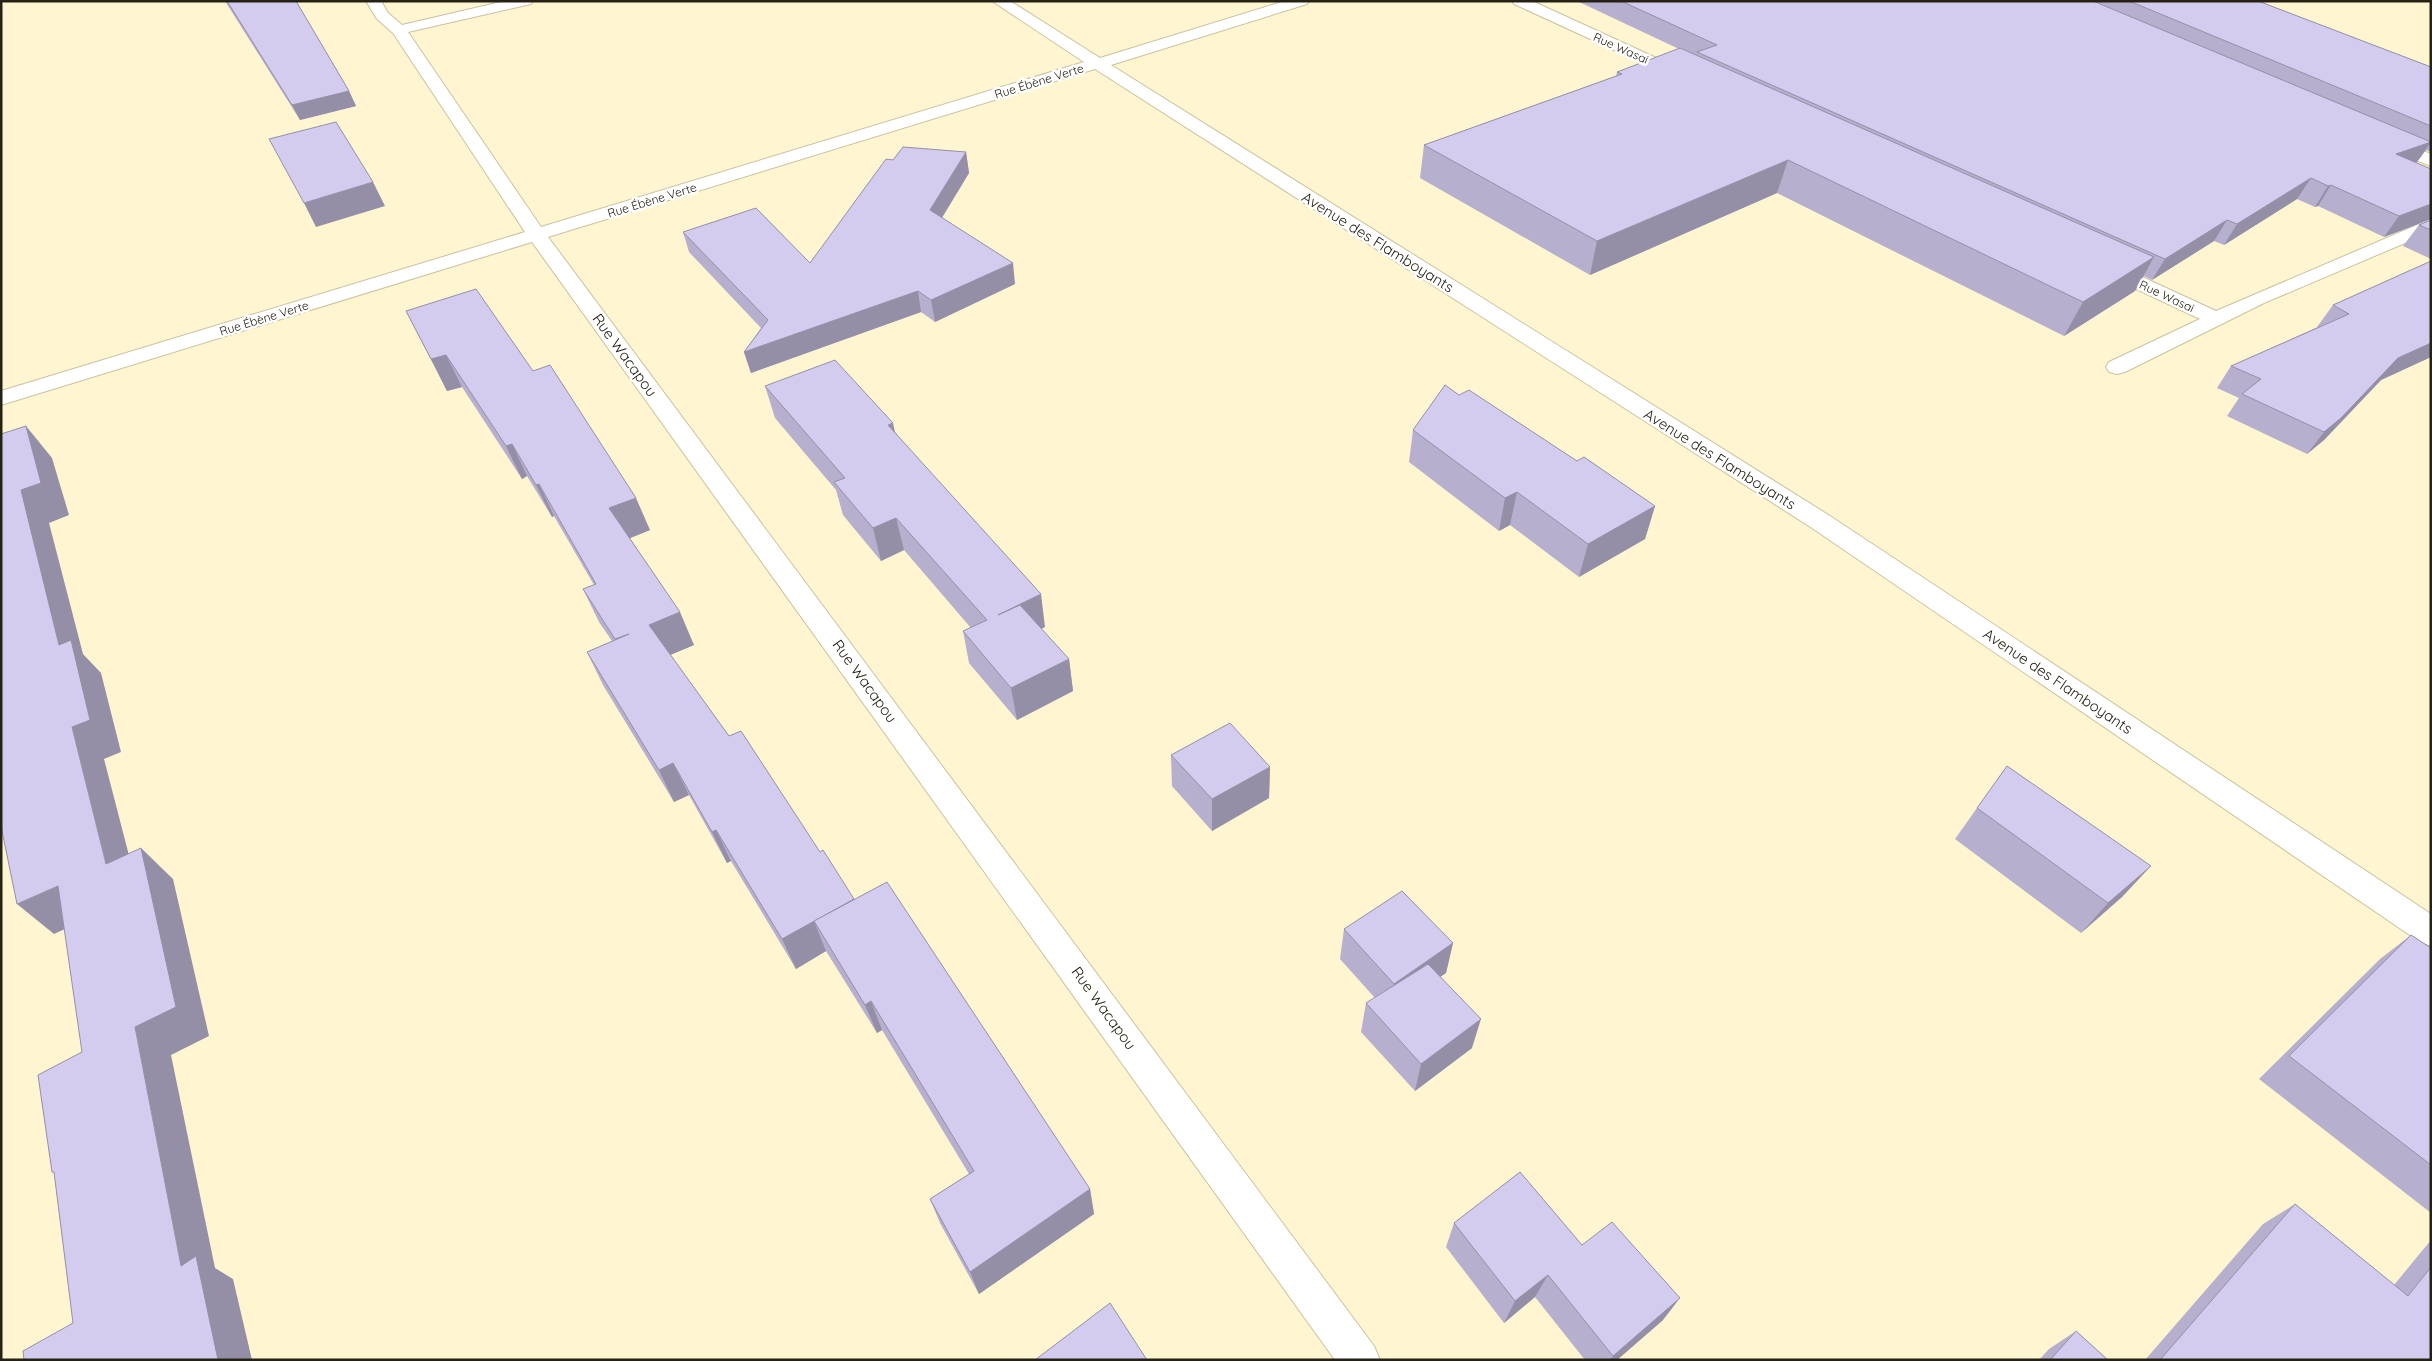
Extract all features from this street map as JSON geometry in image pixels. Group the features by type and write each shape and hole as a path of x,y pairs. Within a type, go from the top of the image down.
{"street":[{"name":"Rue Wacapou","path":"373,1 382,16 398,30 536,234 1360,1360"},
{"path":"398,30 526,1"},
{"name":"Avenue des Flamboyants","path":"999,1 1821,522 2431,932"},
{"name":"Rue Ébène Verte","path":"1,398 1302,1"},
{"name":"Rue Wasai","path":"1519,1 1699,83"},
{"path":"2367,133 2431,160"},
{"name":"Rue Wasai","path":"2117,367 2215,318 2431,225"},
{"name":"Rue Wasai","path":"2085,258 2215,318"}],"building":[{"path":"227,1 296,1 349,91 292,105"},
{"path":"1621,1 2093,1 2431,142 2396,154 2431,169 2431,204 2399,216 2331,185 2328,186 2311,178 2237,224 2227,220 2165,259 1697,52 1717,45"},
{"path":"2129,1 2258,1 2431,67 2431,126"},
{"path":"1680,48 2154,257 2083,302 1788,160 1597,241 1424,145 1622,74 1617,72"},
{"path":"336,122 373,182 304,203 269,139"},
{"path":"903,147 966,152 930,210 1013,263 931,300 918,291 744,352 768,320 683,232 756,208 810,263 886,159 893,160"},
{"path":"2431,220 2431,230 2419,225"},
{"path":"2431,261 2431,343 2398,358 2341,418 2324,432 2242,394 2261,379 2231,366 2349,314 2333,305"},
{"path":"476,289 533,371 550,365 636,498 609,508 680,612 649,625 729,736 741,731 820,852 823,850 854,899 782,939 716,830 712,832 673,763 659,770 587,652 629,634 615,639 583,589 596,584 539,484 536,485 512,444 506,446 446,355 431,359 406,311"},
{"path":"835,360 893,423 888,425 1041,594 998,615 1020,605 1069,659 1011,688 963,631 987,620 896,518 873,528 834,482 845,478 765,386"},
{"path":"1445,385 1459,395 1469,390 1577,461 1584,457 1655,506 1588,544 1517,492 1505,498 1413,430"},
{"path":"26,426 41,483 21,490 59,645 71,640 90,720 72,727 106,864 141,848 176,1007 135,1027 181,1266 196,1256 218,1360 24,1360 23,1351 73,1323 54,1172 52,1172 38,1075 82,1052 58,886 17,904 1,826 1,434"},
{"path":"1230,723 1270,767 1212,799 1171,755"},
{"path":"2007,766 2151,866 2108,903 1977,808"},
{"path":"887,882 1090,1189 970,1272 930,1199 974,1171 871,1001 865,1005 814,921"},
{"path":"1402,891 1453,943 1394,984 1344,929"},
{"path":"2411,935 2431,948 2431,1165 2289,1056"},
{"path":"1428,964 1481,1019 1421,1064 1366,1003"},
{"path":"1520,1172 1582,1245 1612,1222 1680,1298 1613,1356 1548,1275 1515,1301 1454,1223"},
{"path":"2295,1204 2408,1296 2431,1267 2431,1360 2160,1360"},
{"path":"1110,1303 1147,1360 1035,1360"},
{"path":"2076,1331 2108,1360 2050,1360"}]}
